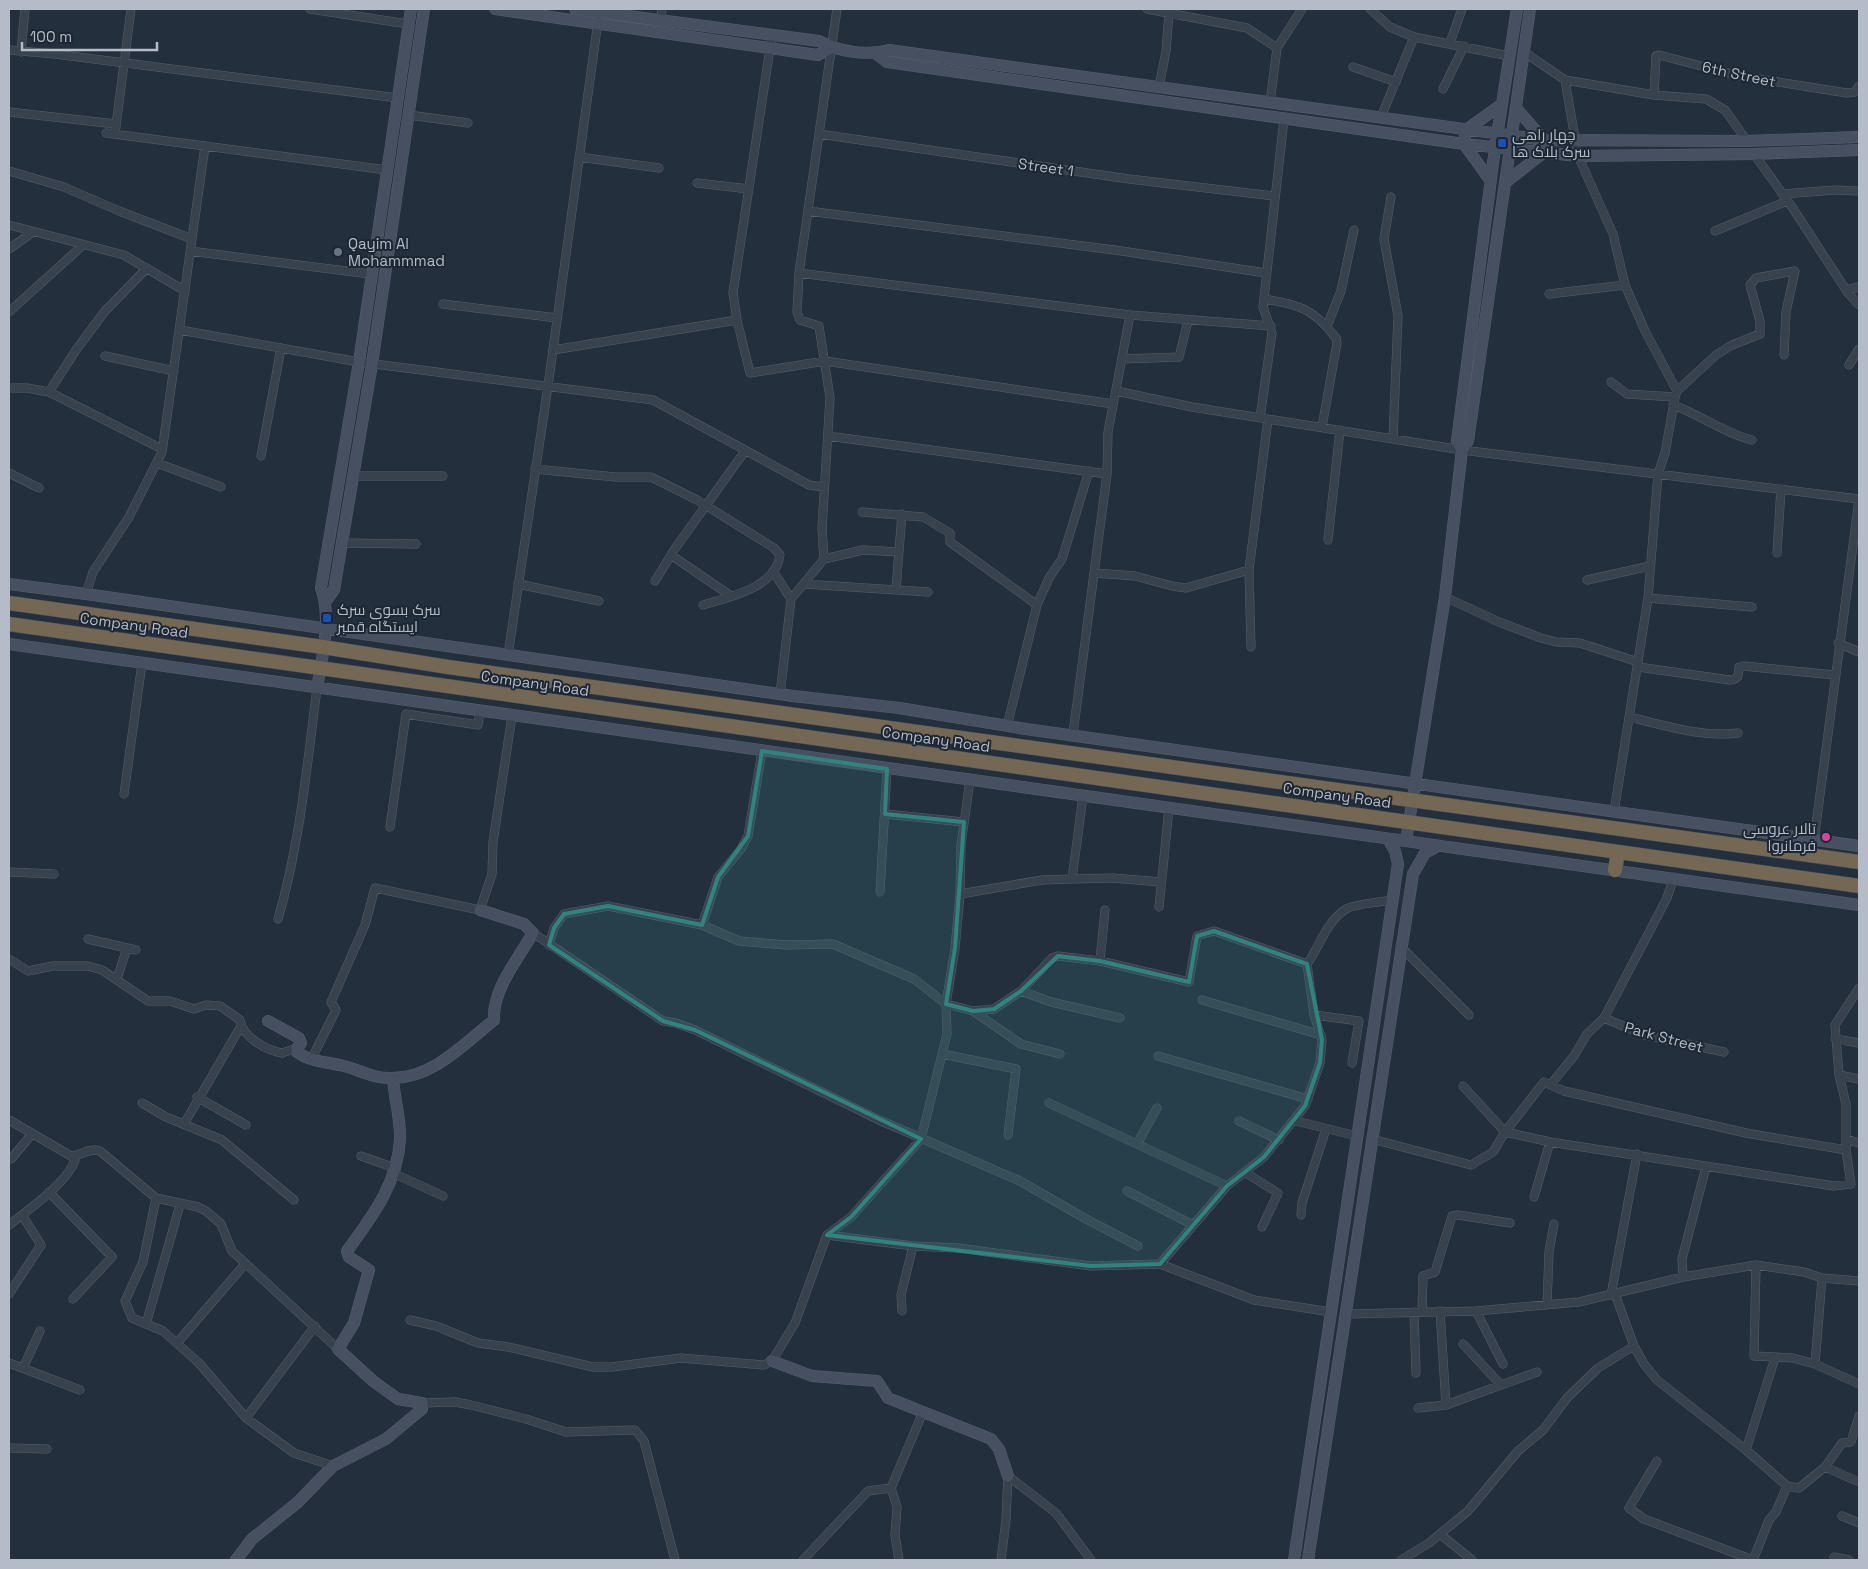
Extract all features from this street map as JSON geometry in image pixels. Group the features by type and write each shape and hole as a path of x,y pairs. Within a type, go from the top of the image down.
{"highway":[{"name":"Company Road","path":"9,603 323,647 448,667 1859,862"},
{"name":"Company Road","path":"9,624 320,666 434,686 1408,821 1859,886"},
{"path":"1615,870 1618,852"}],"street":[{"path":"21,52 26,9"},
{"path":"115,134 131,9"},
{"path":"310,9 408,24"},
{"path":"278,919 291,872 296,843 323,647 326,601 321,588 359,362 370,274 410,9"},
{"path":"326,601 334,590 372,364 423,9"},
{"path":"495,9 598,18 771,49 818,54 831,48"},
{"path":"575,9 598,18 662,14 772,35 819,41 831,48 875,54 888,50 1544,140 1574,142 1747,141 1859,138"},
{"path":"824,559 822,528 830,398 819,326 800,320 797,312 799,273 837,9"},
{"path":"1147,9 1247,28 1277,48"},
{"path":"1270,102 1277,48 1302,9"},
{"path":"1370,9 1390,27 1414,37 1509,56"},
{"path":"1450,43 1462,9"},
{"path":"1462,450 1457,440 1490,180 1517,9"},
{"path":"1406,841 1445,597 1462,450 1468,441 1530,9"},
{"path":"1159,87 1166,51 1169,13"},
{"path":"508,655 548,386 598,18"},
{"path":"772,35 734,293 737,320 750,373 825,361 1114,404"},
{"path":"1381,117 1414,37"},
{"path":"1443,89 1464,46"},
{"path":"9,50 398,98"},
{"path":"1524,52 1565,80 1654,95 1706,99 1725,110 1747,141"},
{"path":"875,54 887,62 1510,150 1578,156 1754,154 1859,150"},
{"name":"6th Street","path":"1654,95 1656,56 1659,55 1740,76 1847,93 1855,92 1859,86"},
{"path":"1353,67 1396,82"},
{"path":"1565,80 1574,142 1578,156 1613,234 1626,285 1675,398 1697,414 1731,434 1752,440"},
{"path":"1490,180 1464,144 1466,130 1501,105"},
{"path":"1506,182 1543,153 1544,140 1516,108"},
{"path":"9,112 116,124"},
{"path":"409,114 468,123"},
{"path":"1251,647 1249,570 1271,352 1271,326 1263,307 1284,119"},
{"path":"106,133 386,170"},
{"name":"Street 1","path":"819,134 1129,179 1274,196"},
{"path":"86,594 93,572 129,517 157,463 162,449 205,146"},
{"path":"1754,154 1846,290 1859,305"},
{"path":"579,158 659,168"},
{"path":"9,171 64,187 119,211 192,238"},
{"path":"697,183 750,189"},
{"path":"1715,231 1784,197 1857,190"},
{"path":"1391,197 1384,239 1398,316 1393,438"},
{"path":"808,211 1115,250 1266,273"},
{"path":"9,225 124,256 185,291"},
{"path":"1327,326 1341,292 1354,230"},
{"path":"9,250 33,232"},
{"path":"9,312 82,246"},
{"path":"190,251 370,274"},
{"path":"49,392 76,350 105,311 146,268"},
{"path":"1614,812 1648,598 1658,474 1675,398 1716,355 1732,345 1760,334 1760,321 1750,285 1752,282 1756,278 1795,271 1786,312 1784,355"},
{"path":"799,273 1130,315 1271,326"},
{"path":"1550,294 1626,285"},
{"path":"1846,290 1859,288"},
{"path":"1264,299 1294,304 1312,312 1327,326 1337,342 1322,428"},
{"path":"443,304 557,318"},
{"path":"1073,734 1107,474 1108,432 1130,315"},
{"path":"553,350 737,320"},
{"path":"1122,359 1179,357 1188,321"},
{"path":"180,330 372,364 653,400 809,485 824,487"},
{"path":"261,456 281,348"},
{"path":"1849,365 1859,349"},
{"path":"105,356 174,371"},
{"path":"1611,382 1628,394 1675,398"},
{"path":"9,388 27,388 49,392 162,449"},
{"path":"1116,391 1192,407 1462,450 1859,499 1838,643 1814,840"},
{"path":"1328,540 1340,430"},
{"path":"828,436 1107,474"},
{"path":"656,581 671,555 745,451"},
{"path":"157,463 221,487"},
{"path":"535,469 616,477 651,477 706,506 774,548 780,555 779,562 773,571 753,589 703,605"},
{"path":"1007,726 1038,605 1049,578 1062,559 1089,471"},
{"path":"9,473 39,488"},
{"path":"353,476 443,476"},
{"path":"1777,553 1780,489"},
{"path":"862,512 922,517 950,533 950,542 1038,605"},
{"path":"896,589 902,514"},
{"path":"342,542 416,544"},
{"path":"780,694 791,599 824,559 863,550 899,552"},
{"path":"671,555 731,596"},
{"path":"1587,580 1650,566"},
{"path":"1094,573 1135,576 1186,588 1249,570"},
{"path":"773,571 791,599"},
{"path":"9,584 780,694 899,708 1007,726 1859,846"},
{"path":"518,584 599,601"},
{"path":"804,584 928,592"},
{"path":"1445,597 1499,622 1541,638 1556,642 1580,643 1638,664 1730,680 1738,676 1739,667 1743,666 1835,675"},
{"path":"1648,598 1752,608"},
{"path":"1838,643 1859,652"},
{"path":"9,644 1859,905"},
{"path":"124,794 142,663"},
{"path":"390,827 406,714 478,725 480,711"},
{"path":"480,910 492,874 493,842 512,716"},
{"path":"1629,717 1700,732 1725,735 1738,733"},
{"path":"702,925 718,877 741,849 748,836 762,751"},
{"path":"880,892 887,769"},
{"path":"410,1320 436,1326 478,1343 508,1347 593,1367 612,1367 681,1358 764,1365 772,1361 795,1322 827,1235 851,1217 921,1139 947,1034 946,1004 955,948 960,894 961,845 970,780"},
{"path":"1072,879 1083,796"},
{"path":"1159,907 1169,808"},
{"path":"885,814 964,822"},
{"path":"1294,1560 1398,864 1395,851 1388,839"},
{"path":"1308,1560 1347,1314 1400,946 1413,874 1425,853 1438,846"},
{"path":"9,872 54,874"},
{"path":"960,894 1042,880 1112,878 1161,882"},
{"path":"1551,1084 1574,1056 1588,1034 1604,1018 1667,898 1674,878"},
{"path":"311,1060 336,1010 331,1002 365,925 375,888 480,910 524,924 549,945 663,1021 676,1023 695,1030 921,1139 1020,1182 1138,1246"},
{"path":"1160,1264 1227,1186 1246,1173 1279,1140 1296,1121 1308,1099 1320,1063 1321,1036 1314,1015 1307,964 1318,948 1325,931 1347,908 1393,900"},
{"path":"549,945 554,928 564,914 608,906 702,925 739,941 786,945 833,944 914,979 946,1004 973,1011 1022,1044 1060,1054"},
{"path":"1100,960 1105,910"},
{"path":"973,1011 994,1008 1021,991 1052,958 1080,957 1100,960 1189,982 1197,936 1214,932 1307,964"},
{"path":"296,1048 297,1052 311,1060 346,1067 362,1074 393,1078 434,1068 494,1020 493,1008 498,995 533,933"},
{"path":"88,939 132,949 117,979"},
{"path":"1400,946 1469,1015"},
{"path":"9,958 28,970 54,966 88,966 102,970 148,1001 170,1001 194,1010 206,1005 220,1006 240,1020 247,1036 276,1052 282,1053 296,1048 301,1043 299,1038 268,1021"},
{"path":"1463,1086 1505,1132 1550,1142 1728,1168 1834,1186 1851,1184 1846,1150 1846,1104 1839,1075 1835,1024 1859,988"},
{"path":"1021,991 1051,1002 1120,1018"},
{"path":"1202,1000 1321,1036"},
{"path":"1314,1015 1359,1021 1352,1063"},
{"name":"Park Street","path":"1604,1018 1645,1035 1724,1052"},
{"path":"184,1124 197,1097 241,1026"},
{"path":"1835,1039 1859,1043"},
{"path":"942,1054 1016,1069 1008,1135"},
{"path":"1158,1056 1308,1099"},
{"path":"1839,1075 1859,1079"},
{"path":"338,1349 354,1322 369,1270 349,1257 347,1251 385,1195 395,1171 400,1138 393,1078"},
{"path":"1372,1139 1471,1165 1493,1152 1505,1132 1544,1082 1564,1091 1746,1133 1846,1150"},
{"path":"197,1097 246,1125"},
{"path":"142,1103 166,1117 222,1140 282,1187 294,1200"},
{"path":"1049,1103 1227,1186"},
{"path":"1137,1144 1157,1108"},
{"path":"1239,1121 1279,1140"},
{"path":"1296,1121 1357,1136"},
{"path":"10,1123 66,1153 76,1156 91,1150 100,1151 156,1198 180,1205 198,1207 221,1224 232,1251 245,1264 316,1326 373,1381 398,1399 422,1403 455,1402 471,1405 566,1432 635,1430 644,1441 675,1560"},
{"path":"1301,1215 1302,1204 1326,1129"},
{"path":"11,1159 32,1134"},
{"path":"1846,1139 1859,1143"},
{"path":"1534,1197 1550,1142"},
{"path":"1637,1154 1613,1295 1634,1346 1644,1364 1657,1380 1746,1450 1787,1486 1799,1488 1825,1467 1842,1442 1851,1442 1859,1416"},
{"path":"9,1225 49,1192 74,1166 76,1156"},
{"path":"361,1156 443,1196"},
{"path":"1683,1277 1682,1259 1706,1166"},
{"path":"1246,1173 1278,1193 1262,1227"},
{"path":"1127,1191 1194,1225"},
{"path":"49,1192 112,1257 73,1299"},
{"path":"156,1198 143,1262 125,1301 132,1318 163,1331 177,1343 199,1363 246,1418 294,1453 333,1466"},
{"path":"146,1324 180,1205"},
{"path":"1416,1373 1418,1312 1423,1276 1435,1272 1452,1216 1458,1214 1510,1223"},
{"path":"9,1294 41,1245 22,1215"},
{"path":"1547,1305 1549,1252 1554,1224"},
{"path":"827,1235 913,1246 958,1248 1091,1266 1160,1264 1254,1300 1331,1312"},
{"path":"902,1311 901,1295 913,1246"},
{"path":"177,1343 245,1264"},
{"path":"1347,1314 1476,1311 1547,1305 1613,1295 1683,1277 1756,1265 1804,1272 1822,1278 1859,1281"},
{"path":"1756,1265 1752,1353 1754,1356 1793,1358 1815,1364 1859,1384"},
{"path":"1815,1364 1822,1278"},
{"path":"1440,1311 1446,1405"},
{"path":"1476,1311 1503,1364"},
{"path":"246,1418 316,1326"},
{"path":"23,1368 40,1331"},
{"path":"1463,1344 1500,1384"},
{"path":"1401,1560 1440,1534 1468,1511 1518,1451 1543,1430 1567,1398 1598,1368 1634,1346"},
{"path":"1325,1358 1340,1360"},
{"path":"1746,1450 1775,1358"},
{"path":"772,1361 812,1376 878,1381 888,1398 991,1439 999,1449 1008,1476 1006,1520 1001,1560"},
{"path":"9,1362 80,1390"},
{"path":"1418,1408 1446,1405 1537,1372"},
{"path":"236,1560 252,1539 297,1502 333,1466 393,1434 422,1409 422,1403"},
{"path":"899,1560 895,1535 897,1507 892,1488 923,1412"},
{"path":"9,1448 47,1449"},
{"path":"1658,1461 1629,1508 1644,1519 1753,1560 1768,1520 1776,1512 1787,1486"},
{"path":"1825,1467 1859,1482"},
{"path":"1008,1476 1056,1513 1091,1560"},
{"path":"803,1560 868,1492 892,1488"},
{"path":"1842,1516 1859,1523"},
{"path":"1440,1534 1472,1560"},
{"path":"1834,1558 1849,1560"}],"highlighted area":[{"path":"762,751 887,769 885,814 964,822 955,948 946,1004 973,1011 994,1009 1021,991 1058,956 1100,961 1189,982 1197,936 1214,931 1307,964 1322,1040 1320,1063 1305,1106 1296,1121 1264,1157 1227,1186 1160,1264 1091,1266 827,1235 851,1217 921,1139 695,1030 663,1021 549,945 554,928 564,914 608,906 702,925 718,877 748,836"}],"place":[{"name":"چهار راهی سرک بلاک ها","path":"1502,143"},
{"name":"Qayim Al Mohammmad","path":"338,252"},
{"name":"سرک بسوی سرک ایستگاه قمبر","path":"327,618"},
{"name":"تالار عروسی فرمانروا","path":"1826,837"}]}
